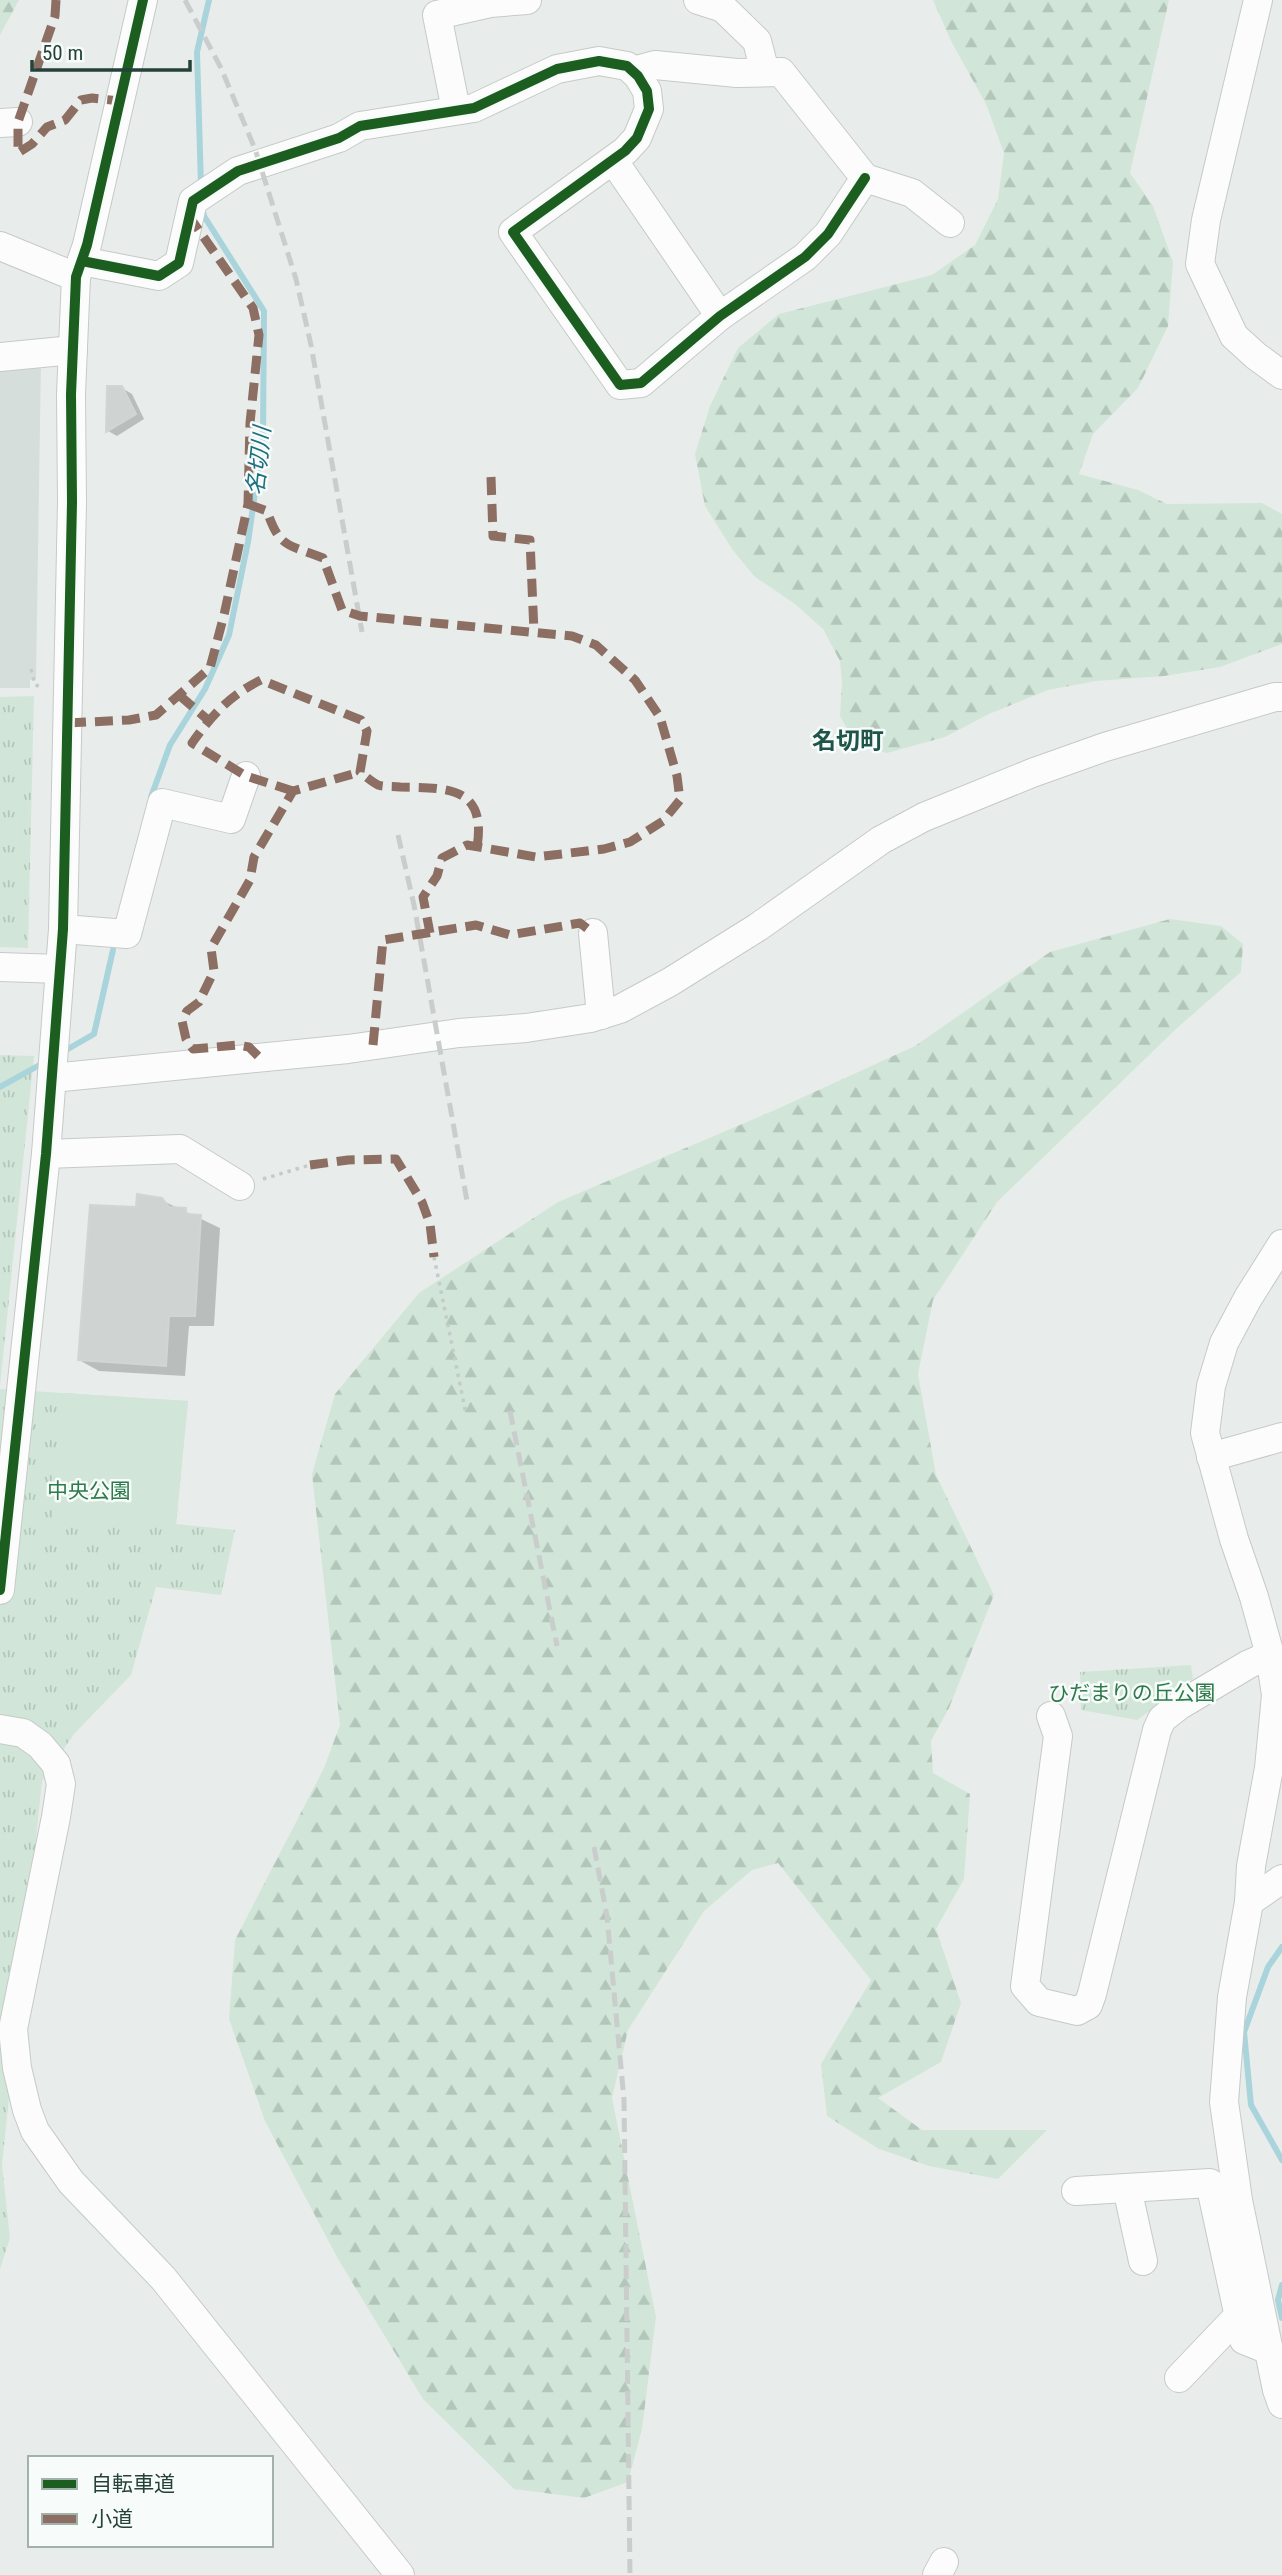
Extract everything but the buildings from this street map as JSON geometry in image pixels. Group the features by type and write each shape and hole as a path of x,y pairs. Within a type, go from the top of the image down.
{"street":[{"path":"0,1590 46,1154 63,929 72,516 71,394 79,269 143,0"},
{"path":"456,110 437,15 491,3 527,0"},
{"path":"698,0 723,8 757,41 765,72"},
{"path":"1258,0 1206,220 1200,264 1234,336 1282,375"},
{"path":"0,246 79,269 159,276 179,263 204,193 238,171 339,138 360,126 474,108 557,69 599,61 627,66 647,91 649,109 637,138 613,160 513,232 620,385 641,383 720,316 805,257 828,234 865,178"},
{"path":"633,71 655,65 737,73 781,72 865,178 912,193 950,223"},
{"path":"613,160 720,316"},
{"path":"0,357 73,350"},
{"path":"53,1075 348,1049 459,1033 526,1028 601,1015 620,1009 670,982 768,920 881,840 924,817 1105,747 1282,697"},
{"path":"63,929 127,934 162,803 231,819 246,776"},
{"path":"593,933 601,1015"},
{"path":"0,967 60,969"},
{"path":"46,1154 180,1149 240,1186"},
{"path":"1282,1244 1224,1343 1211,1386 1205,1433 1234,1539 1273,1644 1276,1695 1269,1768 1251,1866 1249,1902 1232,1997 1224,2102 1238,2200 1282,2404"},
{"path":"1211,1457 1282,1437"},
{"path":"1051,1716 1058,1736 1025,1986 1038,2002 1077,2011 1088,2006 1092,1994 1157,1730 1162,1719 1273,1644"},
{"path":"0,1729 23,1734 40,1745 56,1764 61,1784 57,1817 13,2029 17,2068 35,2131 71,2182 163,2278 400,2575"},
{"path":"1249,1902 1282,1878"},
{"path":"1076,2191 1210,2183 1244,2340 1269,2350"},
{"path":"1127,2188 1143,2260"},
{"path":"1179,2378 1239,2315"}],"path":[{"path":"31,669 35,685 42,687"},
{"path":"240,1186 310,1165"},
{"path":"434,1257 466,1413"}],"shaded area":[{"path":"41,361 36,679 30,680 30,688 0,688 0,366"}],"green space":[{"path":"0,0 19,0 0,35"},
{"path":"933,0 1169,0 1130,173 1153,206 1173,262 1168,326 1138,388 1093,434 1079,474 1138,490 1167,504 1262,503 1282,514 1282,644 1220,667 1164,676 1096,681 1048,690 989,714 945,737 887,753 856,744 840,716 840,661 823,629 795,604 754,576 732,549 705,506 695,454 710,406 738,348 779,314 932,275 975,245 998,199 1004,153 986,104 951,41"},
{"path":"34,696 28,948 0,947 0,697"},
{"path":"1170,919 1221,926 1243,944 1241,972 1176,1029 997,1202 933,1300 918,1374 936,1475 994,1595 949,1708 931,1741 933,1773 970,1794 964,1879 936,1929 961,2003 941,2062 878,2098 922,2130 1047,2130 998,2179 929,2166 879,2149 827,2116 821,2064 871,1980 778,1863 752,1870 704,1911 628,2030 612,2098 656,2317 642,2429 628,2482 584,2498 514,2489 423,2399 338,2259 265,2121 229,2019 235,1940 324,1768 340,1725 312,1474 335,1394 419,1293 558,1202 775,1110 915,1046 1050,952"},
{"path":"0,1055 34,1056 0,1386"},
{"name":"中央公園","path":"0,1389 188,1401 176,1524 235,1530 221,1595 156,1587 131,1675 74,1734 42,1781 2,2165 10,2238 0,2269"},
{"path":"61,1393 188,1401 176,1524 52,1518"},
{"name":"ひだまりの丘公園","path":"1191,1665 1193,1679 1137,1720 1081,1710 1080,1672"}],"waterway":[{"name":"名切川","path":"201,186 197,52 209,0"},
{"name":"名切川","path":"151,797 170,745 205,689 229,635 248,542 263,436 264,311 203,211"},
{"name":"名切川","path":"61,1053 94,1034 113,950"},
{"name":"名切川","path":"0,1087 45,1062"},
{"path":"1282,1947 1268,1967 1244,2032 1251,2105 1282,2160"},
{"path":"1282,2285 1278,2300 1282,2318"}],"railway":[{"path":"185,0 221,68 255,149 296,279 311,345 362,632"},
{"path":"398,835 414,905 467,1201"},
{"path":"510,1411 557,1646"},
{"path":"594,1847 607,1916 624,2100 630,2575"}],"marked path":[{"path":"56,0 55,16 18,122 18,153 32,144 47,127 65,120 81,100 92,98 120,101"},
{"path":"68,723 129,720 156,715 210,668 224,615 248,504 250,423 259,335 253,308 189,216"},
{"path":"491,477 493,536 530,540 534,632"},
{"path":"248,504 267,511 281,539 293,547 323,558 342,610 360,616 572,636 596,645 635,680 660,717 677,776 680,800 663,821 630,842 604,849 536,857 467,845 442,858 437,876 423,897 430,933"},
{"path":"293,791 246,776 192,743 222,707 261,680 361,720 367,731 360,772 376,784 447,790 469,801 476,812 477,847"},
{"path":"179,695 208,720"},
{"path":"258,1056 249,1047 238,1045 193,1049 186,1039 182,1021 187,1011 199,1002 214,971 211,948 250,880 254,857 293,791 360,772"},
{"path":"373,1045 383,940 476,925 510,935 580,923 593,933"},
{"path":"310,1165 348,1160 396,1159 422,1202 430,1224 434,1257"}],"cycle path":[{"path":"0,1590 46,1154 63,929 72,502 71,394 76,277 87,245 143,0"},
{"path":"82,261 159,276 179,263 193,201 238,171 339,138 360,126 474,108 557,69 599,61 627,66 638,76 647,91 649,109 637,138 625,151 513,232 620,385 641,383 720,316 805,257 828,234 865,178"}],"district":[{"name":"名切町","path":"848,741"}]}
